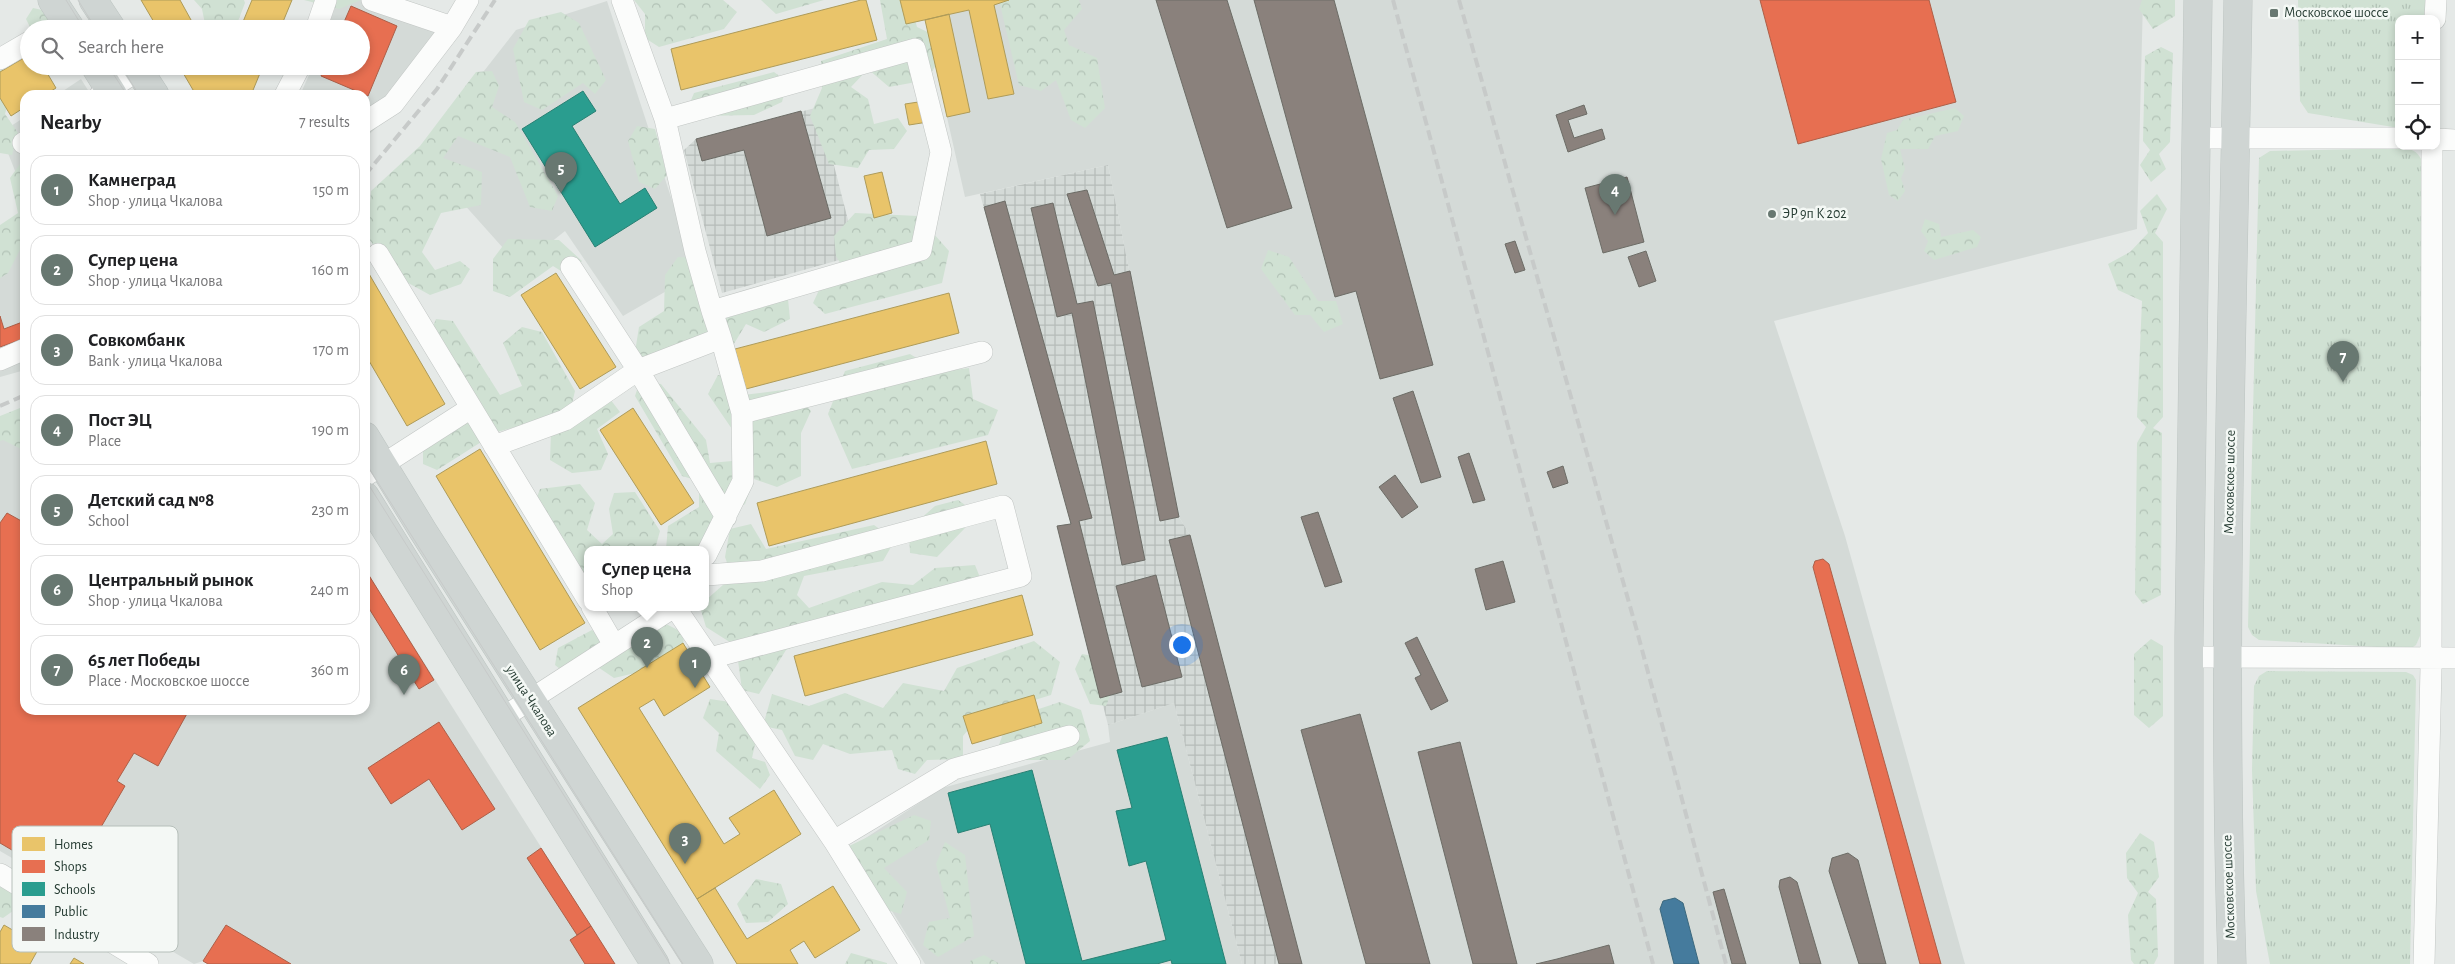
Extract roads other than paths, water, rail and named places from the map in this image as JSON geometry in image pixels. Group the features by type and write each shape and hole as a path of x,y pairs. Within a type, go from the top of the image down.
{"main road":[{"path":"93,0 106,20"},
{"path":"2189,963 2190,657 2198,0"},
{"name":"Московское шоссе","path":"2232,964 2227,836 2228,657 2238,0"},
{"path":"98,75 106,90"},
{"path":"142,75 152,90"},
{"name":"улица Чкалова","path":"370,455 374,471 530,700 699,964"},
{"path":"370,504 655,964"}],"street":[{"path":"319,20 326,0"},
{"path":"372,0 452,27"},
{"path":"370,119 393,104 452,27 468,0"},
{"path":"622,0 665,119 695,251 742,413 743,481 709,548"},
{"path":"2435,15 2436,0"},
{"path":"0,59 20,47"},
{"path":"665,119 915,49 941,152 921,250 712,311"},
{"path":"111,90 129,75"},
{"path":"288,90 295,75"},
{"path":"2196,138 2395,138"},
{"path":"2440,139 2455,140"},
{"path":"2424,964 2431,658 2432,150"},
{"path":"378,254 584,593"},
{"path":"571,268 638,370 726,517"},
{"path":"494,446 565,420 638,370 721,338"},
{"path":"0,360 20,351"},
{"path":"742,413 982,352"},
{"path":"374,471 471,408"},
{"path":"709,576 762,571 1003,506 1021,576 710,658"},
{"path":"594,611 614,645"},
{"path":"502,718 669,611"},
{"path":"678,611 834,841 910,964"},
{"path":"2190,657 2455,658"},
{"path":"834,841 954,769 1069,736"},
{"path":"0,874 12,881"},
{"path":"128,952 148,964"}],"tram line":[{"path":"66,0 78,20"},
{"path":"78,0 90,20"},
{"path":"114,75 124,90"},
{"path":"127,75 136,90"},
{"path":"370,470 683,964"},
{"path":"370,487 670,964"}],"railway":[{"path":"370,169 437,89 495,0"},
{"path":"1393,0 1653,964"},
{"path":"1459,0 1637,631 1726,964"},
{"path":"0,406 20,397"}],"place":[{"name":"Московское шоссе","path":"2274,13"},
{"name":"Детский сад №8","path":"561,193"},
{"name":"ЭР 9п К 202","path":"1772,214"},
{"name":"Пост ЭЦ","path":"1615,215"},
{"name":"65 лет Победы","path":"2343,382"},
{"name":"Супер цена","path":"647,668"},
{"name":"Камнеград","path":"695,688"},
{"name":"Центральный рынок","path":"404,695"},
{"name":"Совкомбанк","path":"685,864"}]}
